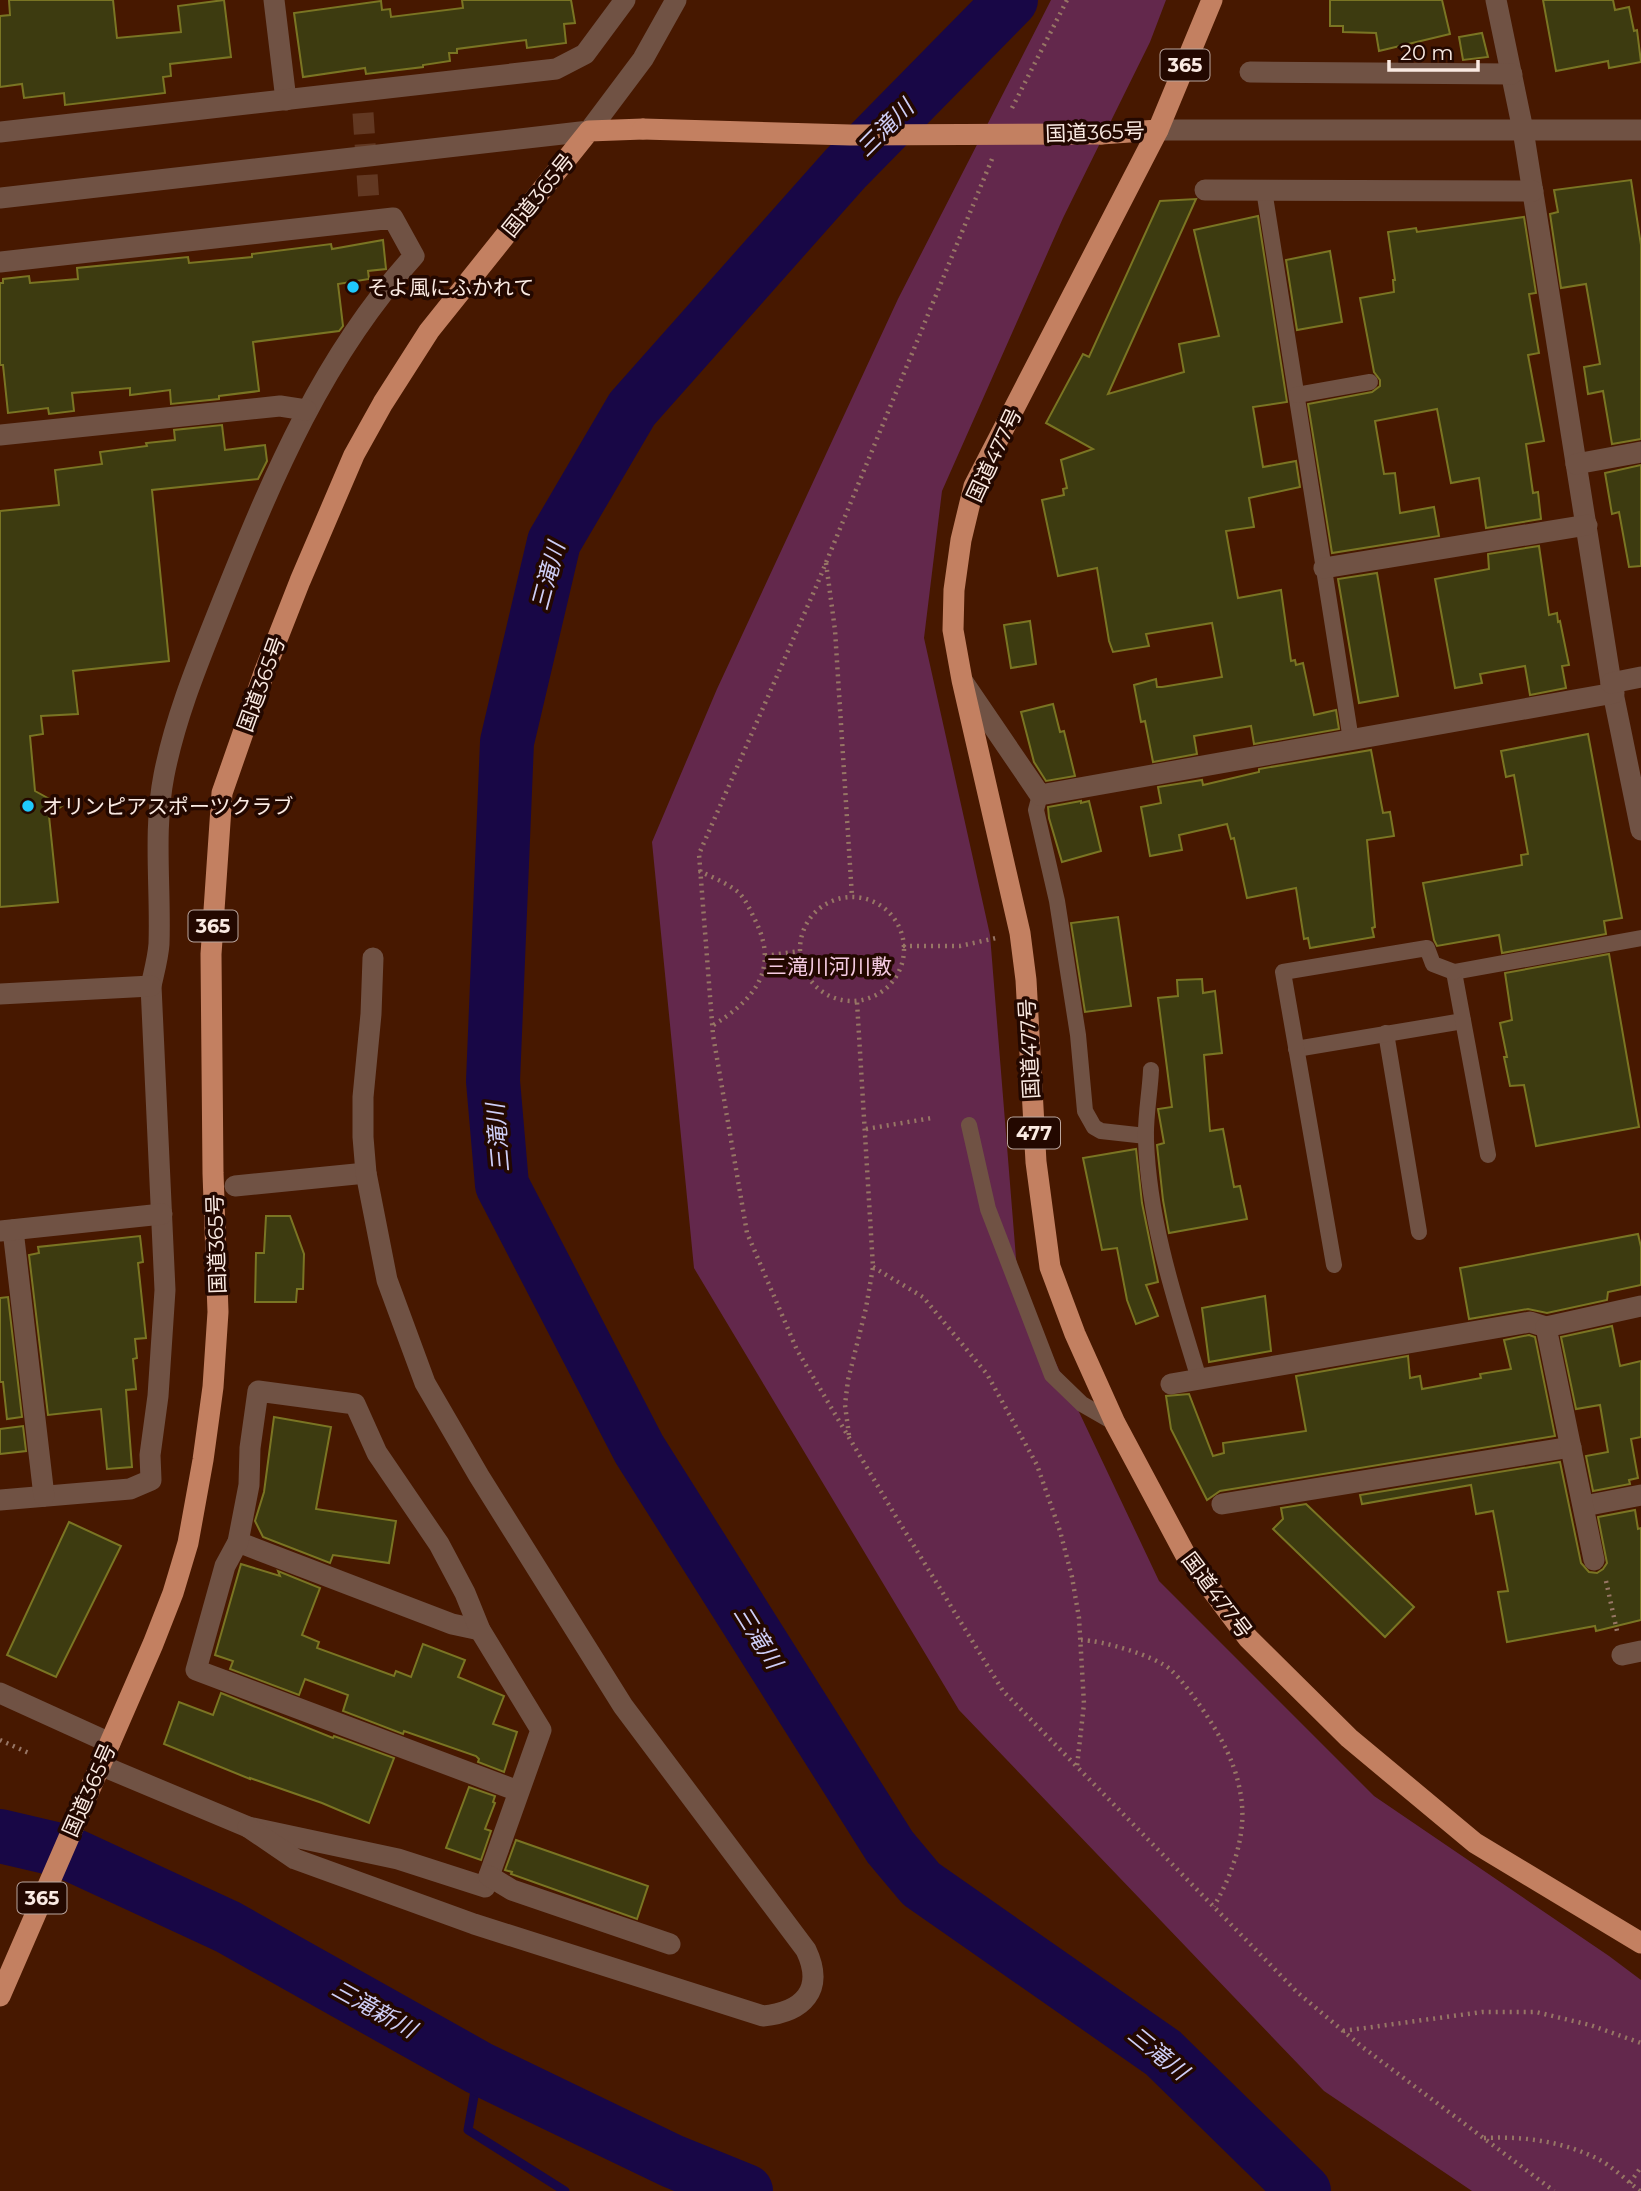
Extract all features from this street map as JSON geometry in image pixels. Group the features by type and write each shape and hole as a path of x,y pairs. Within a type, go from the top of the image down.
{"highway":[{"name":"国道365号","path":"0,1996 173,1593 188,1543 213,1387 218,1311 213,1173 211,954 222,793 265,670 300,581 354,455 383,403 429,331 589,131 643,129 850,135 1101,134 1158,130 1212,0"},
{"name":"国道477号","path":"1158,130 974,486 961,540 954,590 953,630 962,680 1020,933 1026,979 1036,1162 1051,1267 1075,1334 1115,1423 1185,1554 1248,1638 1349,1738 1475,1843 1641,1943"}],"street":[{"path":"274,0 286,100"},
{"path":"0,132 286,100 363,103 556,69 585,54 625,0"},
{"path":"0,198 589,131 643,59 676,0"},
{"path":"1496,0 1523,130 1612,688 1641,830"},
{"path":"1250,72 1512,75"},
{"path":"1158,130 1641,130"},
{"path":"1205,190 1533,191"},
{"path":"0,262 369,211 393,218 414,256 378,299 306,410 269,487 177,720 163,777 158,824 159,947 151,986 166,1290 161,1369 150,1455 151,1480 130,1489 0,1500"},
{"path":"0,435 279,406 306,410"},
{"path":"1576,464 1641,452"},
{"path":"1324,568 1587,525"},
{"path":"962,680 1040,795 1351,740 1612,688 1641,677"},
{"path":"248,1827 295,1859 474,1924 764,2016 781,2014 794,2008 805,1999 812,1988 812,1963 806,1950 623,1706 479,1476 425,1383 387,1280 366,1173 363,1097 373,958"},
{"path":"0,994 151,986"},
{"path":"235,1186 366,1173"},
{"path":"44,1496 6,1230 162,1214"},
{"path":"1171,1384 1530,1322 1546,1326 1641,1306"},
{"path":"1546,1326 1594,1560"},
{"path":"100,1765 248,1827 398,1860 485,1887 541,1730 480,1630 466,1593 445,1556 377,1453 355,1404 258,1391 250,1448 249,1485 238,1542 225,1566 195,1670 518,1791"},
{"path":"1222,1504 1571,1447"},
{"path":"1584,1506 1641,1495"},
{"path":"238,1542 452,1624 480,1630"},
{"path":"0,1693 110,1744"},
{"path":"489,1876 512,1890 670,1944"}],"lane":[{"path":"1264,190 1351,740"},
{"path":"1297,395 1370,382"},
{"path":"1040,795 1036,810 1057,901 1078,1035 1085,1111 1094,1127 1101,1131 1146,1136"},
{"path":"1334,1265 1283,972 1427,948 1433,964 1454,972 1641,938"},
{"path":"1454,972 1488,1155"},
{"path":"1296,1048 1463,1021"},
{"path":"1387,1033 1419,1232"},
{"path":"1151,1070 1146,1136 1148,1177 1164,1263 1199,1379"},
{"path":"969,1125 988,1209 1052,1375 1082,1404 1115,1423"}],"path":[{"path":"826,562 835,630 852,897"},
{"path":"699,871 739,893 765,942 765,965 758,985 732,1014 712,1026"},
{"path":"852,897 868,899 883,907 895,920 903,937 903,946 904,954 899,972 889,986 875,996 857,1002 840,1000 823,993 811,982 803,967 800,951 801,934 820,907 835,899 852,897"},
{"path":"903,946 960,946 1020,933"},
{"path":"765,956 800,951"},
{"path":"849,1439 845,1405 848,1380 873,1267 857,1002"},
{"path":"866,1129 932,1118"},
{"path":"873,1267 923,1297 987,1374 1037,1465 1060,1531 1072,1577 1081,1640 1084,1704 1077,1766"},
{"path":"1594,1560 1602,1565 1632,1653"},
{"path":"1081,1640 1096,1640 1133,1652 1169,1669 1204,1713 1232,1763 1242,1806 1239,1840 1228,1881 1214,1906"},
{"path":"0,1740 31,1754"},
{"path":"1343,2031 1482,2012 1536,2012 1590,2025 1641,2043"},
{"path":"1484,2138 1514,2136 1548,2142 1597,2158 1640,2191"},
{"path":"1630,2183 1641,2167"}],"green space":[{"name":"三滝川河川敷","path":"1051,0 1166,0 1150,42 1063,218 942,491 924,638 990,935 1018,1283 1159,1581 1374,1796 1641,1980 1641,2191 1472,2191 1324,2091 959,1710 694,1268 652,842 717,689 898,299"}],"building":[{"path":"9,0 113,0 117,38 181,32 178,6 224,0 231,57 170,64 171,76 163,77 165,93 65,105 64,93 24,98 22,84 0,87 0,16 10,15"},
{"path":"462,0 571,0 575,23 564,24 566,43 527,48 526,40 457,49 457,53 449,53 450,61 423,67 366,74 365,68 303,77 294,13 381,1 382,10 390,9 391,17 463,8"},
{"path":"1330,0 1442,0 1450,34 1379,51 1376,33 1343,32 1343,26 1330,26"},
{"path":"1543,0 1613,0 1615,10 1629,7 1634,31 1637,30 1641,62 1609,68 1608,61 1556,71"},
{"path":"1482,33 1488,57 1463,60 1459,37"},
{"path":"1631,180 1641,245 1641,439 1612,444 1603,391 1588,394 1584,367 1600,364 1586,284 1561,288 1550,214 1558,212 1554,190"},
{"path":"1196,199 1108,394 1184,372 1179,344 1219,336 1194,230 1258,216 1287,402 1253,407 1263,467 1296,461 1300,487 1249,498 1254,527 1226,531 1238,598 1281,590 1291,661 1295,660 1296,665 1303,663 1314,715 1336,710 1339,729 1254,744 1251,726 1194,736 1197,754 1153,762 1134,685 1156,679 1157,687 1162,687 1222,677 1212,623 1146,634 1149,646 1113,652 1097,568 1058,576 1042,500 1064,495 1063,489 1067,488 1061,460 1093,449 1046,423 1083,354 1089,357 1160,201"},
{"path":"1524,217 1536,293 1529,294 1539,353 1528,355 1544,441 1526,444 1533,493 1538,492 1541,519 1486,528 1479,478 1451,483 1437,409 1375,421 1384,474 1395,473 1400,513 1434,507 1439,536 1332,553 1308,404 1372,392 1380,386 1380,380 1374,372 1360,298 1394,292 1395,280 1388,232 1416,228 1417,232"},
{"path":"383,240 386,269 368,271 369,279 338,284 343,326 339,331 253,342 259,391 171,404 170,390 130,395 130,388 72,393 74,411 49,414 48,408 8,413 3,365 0,365 0,283 3,283 3,279 29,276 30,283 78,279 77,268 188,257 189,263 252,257 252,254 331,244 332,249"},
{"path":"1330,251 1342,322 1297,330 1286,260"},
{"path":"222,425 225,450 265,445 267,461 258,479 152,490 169,661 73,671 78,714 41,716 43,734 30,736 35,791 62,806 49,816 58,902 0,907 0,511 59,505 55,470 102,464 100,452 175,440 174,430"},
{"path":"1641,465 1641,566 1629,567 1619,512 1612,514 1605,473"},
{"path":"1539,546 1549,615 1557,613 1569,665 1562,666 1566,688 1530,695 1525,666 1480,674 1482,683 1455,688 1435,579 1489,569 1488,554"},
{"path":"1377,573 1398,696 1359,703 1338,579"},
{"path":"1030,621 1036,664 1011,668 1004,625"},
{"path":"1053,704 1060,732 1064,731 1075,776 1046,781 1034,762 1021,712"},
{"path":"1588,734 1622,918 1604,921 1606,934 1502,953 1499,935 1437,946 1423,883 1522,865 1521,855 1528,854 1514,775 1506,777 1501,751"},
{"path":"1371,750 1383,813 1390,812 1394,836 1367,840 1374,937 1310,948 1308,938 1304,939 1296,888 1247,898 1234,838 1231,839 1227,824 1179,835 1182,850 1150,856 1141,807 1161,803 1158,787 1202,780 1203,785 1259,772 1259,769"},
{"path":"1089,801 1101,851 1062,862 1048,807"},
{"path":"1118,917 1131,1006 1085,1012 1071,923"},
{"path":"1609,954 1639,1127 1536,1146 1524,1085 1510,1086 1504,1057 1507,1057 1500,1023 1512,1020 1505,973"},
{"path":"1202,979 1203,993 1215,991 1222,1053 1204,1055 1210,1131 1223,1129 1234,1187 1240,1186 1247,1219 1169,1233 1157,1145 1164,1143 1158,1109 1172,1107 1158,998 1178,996 1177,980"},
{"path":"1136,1149 1142,1203 1158,1282 1146,1285 1158,1316 1136,1324 1127,1300 1117,1248 1102,1250 1083,1158"},
{"path":"266,1216 290,1216 304,1254 303,1289 297,1289 296,1302 255,1302 256,1253 264,1253"},
{"path":"1638,1234 1641,1247 1641,1285 1608,1292 1607,1300 1547,1313 1528,1309 1469,1319 1460,1268"},
{"path":"140,1236 143,1262 138,1263 146,1338 135,1339 137,1358 133,1359 136,1389 126,1390 132,1467 107,1469 101,1409 48,1415 29,1255 39,1253 38,1247"},
{"path":"1265,1296 1271,1351 1209,1362 1202,1308"},
{"path":"8,1297 22,1417 7,1419 3,1382 0,1382 0,1298"},
{"path":"1612,1326 1620,1366 1641,1361 1641,1437 1631,1439 1638,1478 1629,1480 1630,1484 1593,1491 1586,1456 1608,1452 1600,1405 1576,1409 1561,1337"},
{"path":"1529,1335 1535,1337 1555,1436 1220,1491 1207,1500 1171,1429 1166,1396 1189,1394 1213,1456 1224,1453 1223,1443 1306,1431 1296,1376 1408,1356 1410,1378 1420,1376 1422,1389 1481,1378 1480,1374 1511,1369 1504,1340"},
{"path":"274,1417 331,1427 316,1509 396,1521 389,1563 333,1555 330,1563 263,1537 255,1521 264,1492"},
{"path":"23,1426 26,1451 0,1454 0,1429"},
{"path":"1560,1462 1581,1563 1589,1572 1597,1573 1607,1563 1598,1517 1635,1510 1638,1529 1641,1528 1641,1620 1596,1631 1595,1626 1507,1642 1498,1592 1508,1591 1493,1511 1476,1514 1471,1485 1362,1504 1360,1495"},
{"path":"1306,1504 1414,1607 1385,1637 1273,1529 1283,1519 1281,1508"},
{"path":"69,1522 121,1546 56,1677 7,1655"},
{"path":"241,1564 280,1576 278,1571 320,1588 302,1635 319,1642 317,1648 394,1676 396,1671 411,1677 423,1644 465,1660 458,1677 504,1696 493,1724 517,1732 504,1772 478,1762 476,1756 404,1731 403,1734 343,1711 348,1695 305,1679 299,1695 230,1669 233,1661 215,1655"},
{"path":"221,1693 333,1738 334,1736 394,1758 369,1823 164,1744 179,1702 213,1715"},
{"path":"469,1787 495,1796 485,1829 491,1831 481,1860 446,1848"},
{"path":"516,1840 648,1886 637,1919 511,1874 512,1872 505,1870"}],"waterway":[{"name":"三滝川","path":"1011,0 845,169 632,409 554,542 507,742 493,1081 502,1185 639,1449 890,1847 921,1884 1163,2053 1304,2191"},
{"name":"三滝新川","path":"0,1836 64,1851 228,1927 479,2068 672,2161 746,2191"},
{"path":"479,2068 468,2130 565,2191"}],"tunnel":[{"path":"363,113 369,203"}],"place":[{"name":"そよ風にふかれて","path":"353,287"},
{"name":"オリンピアスポーツクラブ","path":"28,806"}]}
